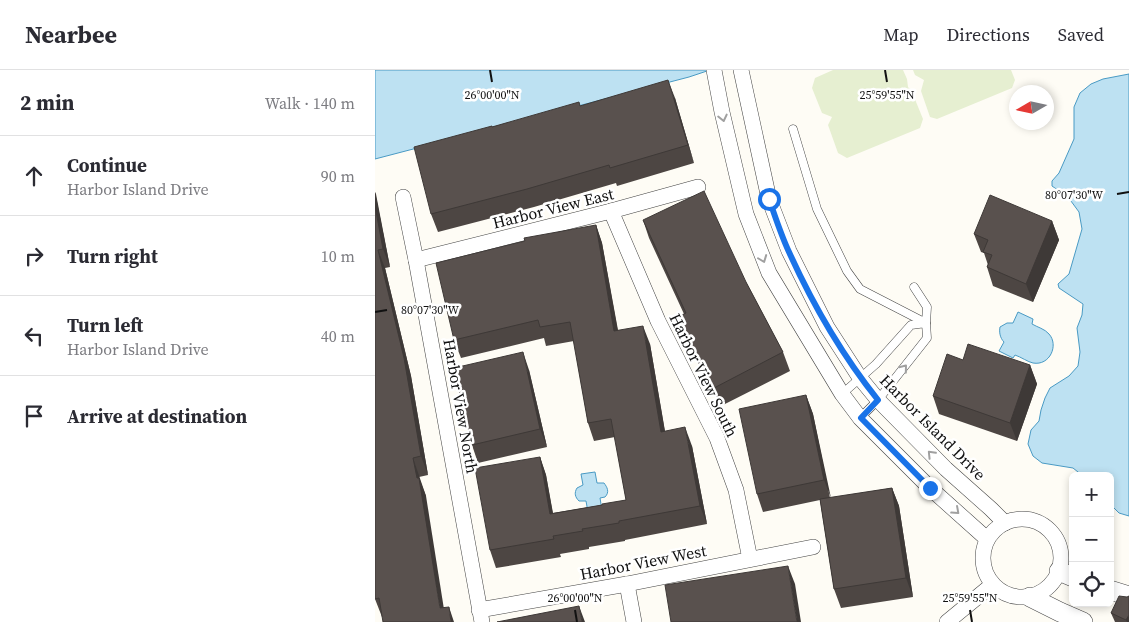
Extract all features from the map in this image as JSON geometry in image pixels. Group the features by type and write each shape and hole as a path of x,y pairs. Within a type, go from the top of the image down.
{"street":[{"path":"714,70 746,214 769,273 842,394 861,418 930,488 987,539"},
{"name":"Harbor Island Drive","path":"741,70 769,199 789,251 827,327 860,378 878,400 946,469 991,508 1005,523"},
{"name":"Harbor View East","path":"416,260 611,212 698,187"},
{"name":"Harbor View North","path":"403,197 481,616"},
{"name":"Harbor View South","path":"611,212 658,321 717,438 737,490 750,559"},
{"path":"1019,519 1031,520 1053,534 1059,546 1066,574 1052,583 1043,592 1030,597 1010,596 992,585 986,574 983,550 987,539 995,529 1005,523 1019,519"},
{"name":"Harbor View West","path":"481,616 627,584 813,547"},
{"path":"627,584 634,622"},
{"path":"947,622 992,585"},
{"path":"1114,591 1129,596"},
{"path":"1030,597 1083,622"}],"lane":[{"path":"793,129 817,209 847,271 860,289 926,323"},
{"path":"861,418 878,400 927,338 927,307 914,287"},
{"path":"842,394 876,364 911,325 926,323"}],"green space":[{"path":"833,70 903,70 908,87 923,119 920,128 847,158 838,153 828,125 832,117 822,113 812,88 815,78"},
{"path":"913,70 1011,70 1015,80 1013,85 1009,85 1009,89 937,119 930,117 921,91 924,80 915,75"}],"water":[{"path":"375,70 710,70 375,159"},
{"path":"1129,74 1129,516 1119,513 1114,508 1114,472 1078,472 1073,468 1042,463 1033,456 1028,444 1031,430 1039,421 1045,398 1050,388 1069,376 1078,366 1080,352 1077,328 1082,315 1083,304 1059,288 1058,284 1069,274 1082,229 1079,212 1068,197 1052,186 1052,181 1059,173 1074,139 1074,107 1080,93 1091,84 1103,79"},
{"path":"1018,312 1033,319 1032,324 1049,334 1052,339 1053,349 1044,361 1033,363 1015,355 1013,358 999,351 1004,342 1000,335 1000,327 1007,323 1013,323"},
{"path":"595,472 597,483 604,483 608,491 605,497 600,498 602,510 588,512 586,501 579,501 575,492 577,488 583,485 581,474"}],"building":[{"path":"668,80 688,145 610,168 609,165 431,214 414,147 579,102 580,106"},
{"path":"704,191 746,282 783,352 714,388 678,317 686,313 643,220"},
{"path":"990,195 1052,221 1026,284 987,267 992,255 983,252 988,240 974,234"},
{"path":"375,206 383,249 378,250 404,358 421,456 413,458 417,478 419,478 440,608 449,607 451,622 383,622 379,598 375,599"},
{"path":"596,225 614,331 643,326 661,432 685,427 700,506 582,529 583,531 553,536 554,539 490,550 475,468 540,457 550,514 626,500 611,419 588,423 570,322 540,327 538,320 454,340 436,263 525,241 524,238"},
{"path":"968,344 1030,365 1010,423 933,396 947,354 963,360"},
{"path":"523,352 540,429 472,445 454,368"},
{"path":"806,395 824,480 757,494 739,409"},
{"path":"892,488 906,578 834,589 820,499"},
{"path":"788,566 797,622 671,622 665,585"},
{"path":"1119,596 1129,596 1129,615 1126,620 1111,613"},
{"path":"579,606 582,622 497,622"}],"route":[{"path":"769,199 789,251 827,327 860,378 878,400 861,418 930,488"}]}
